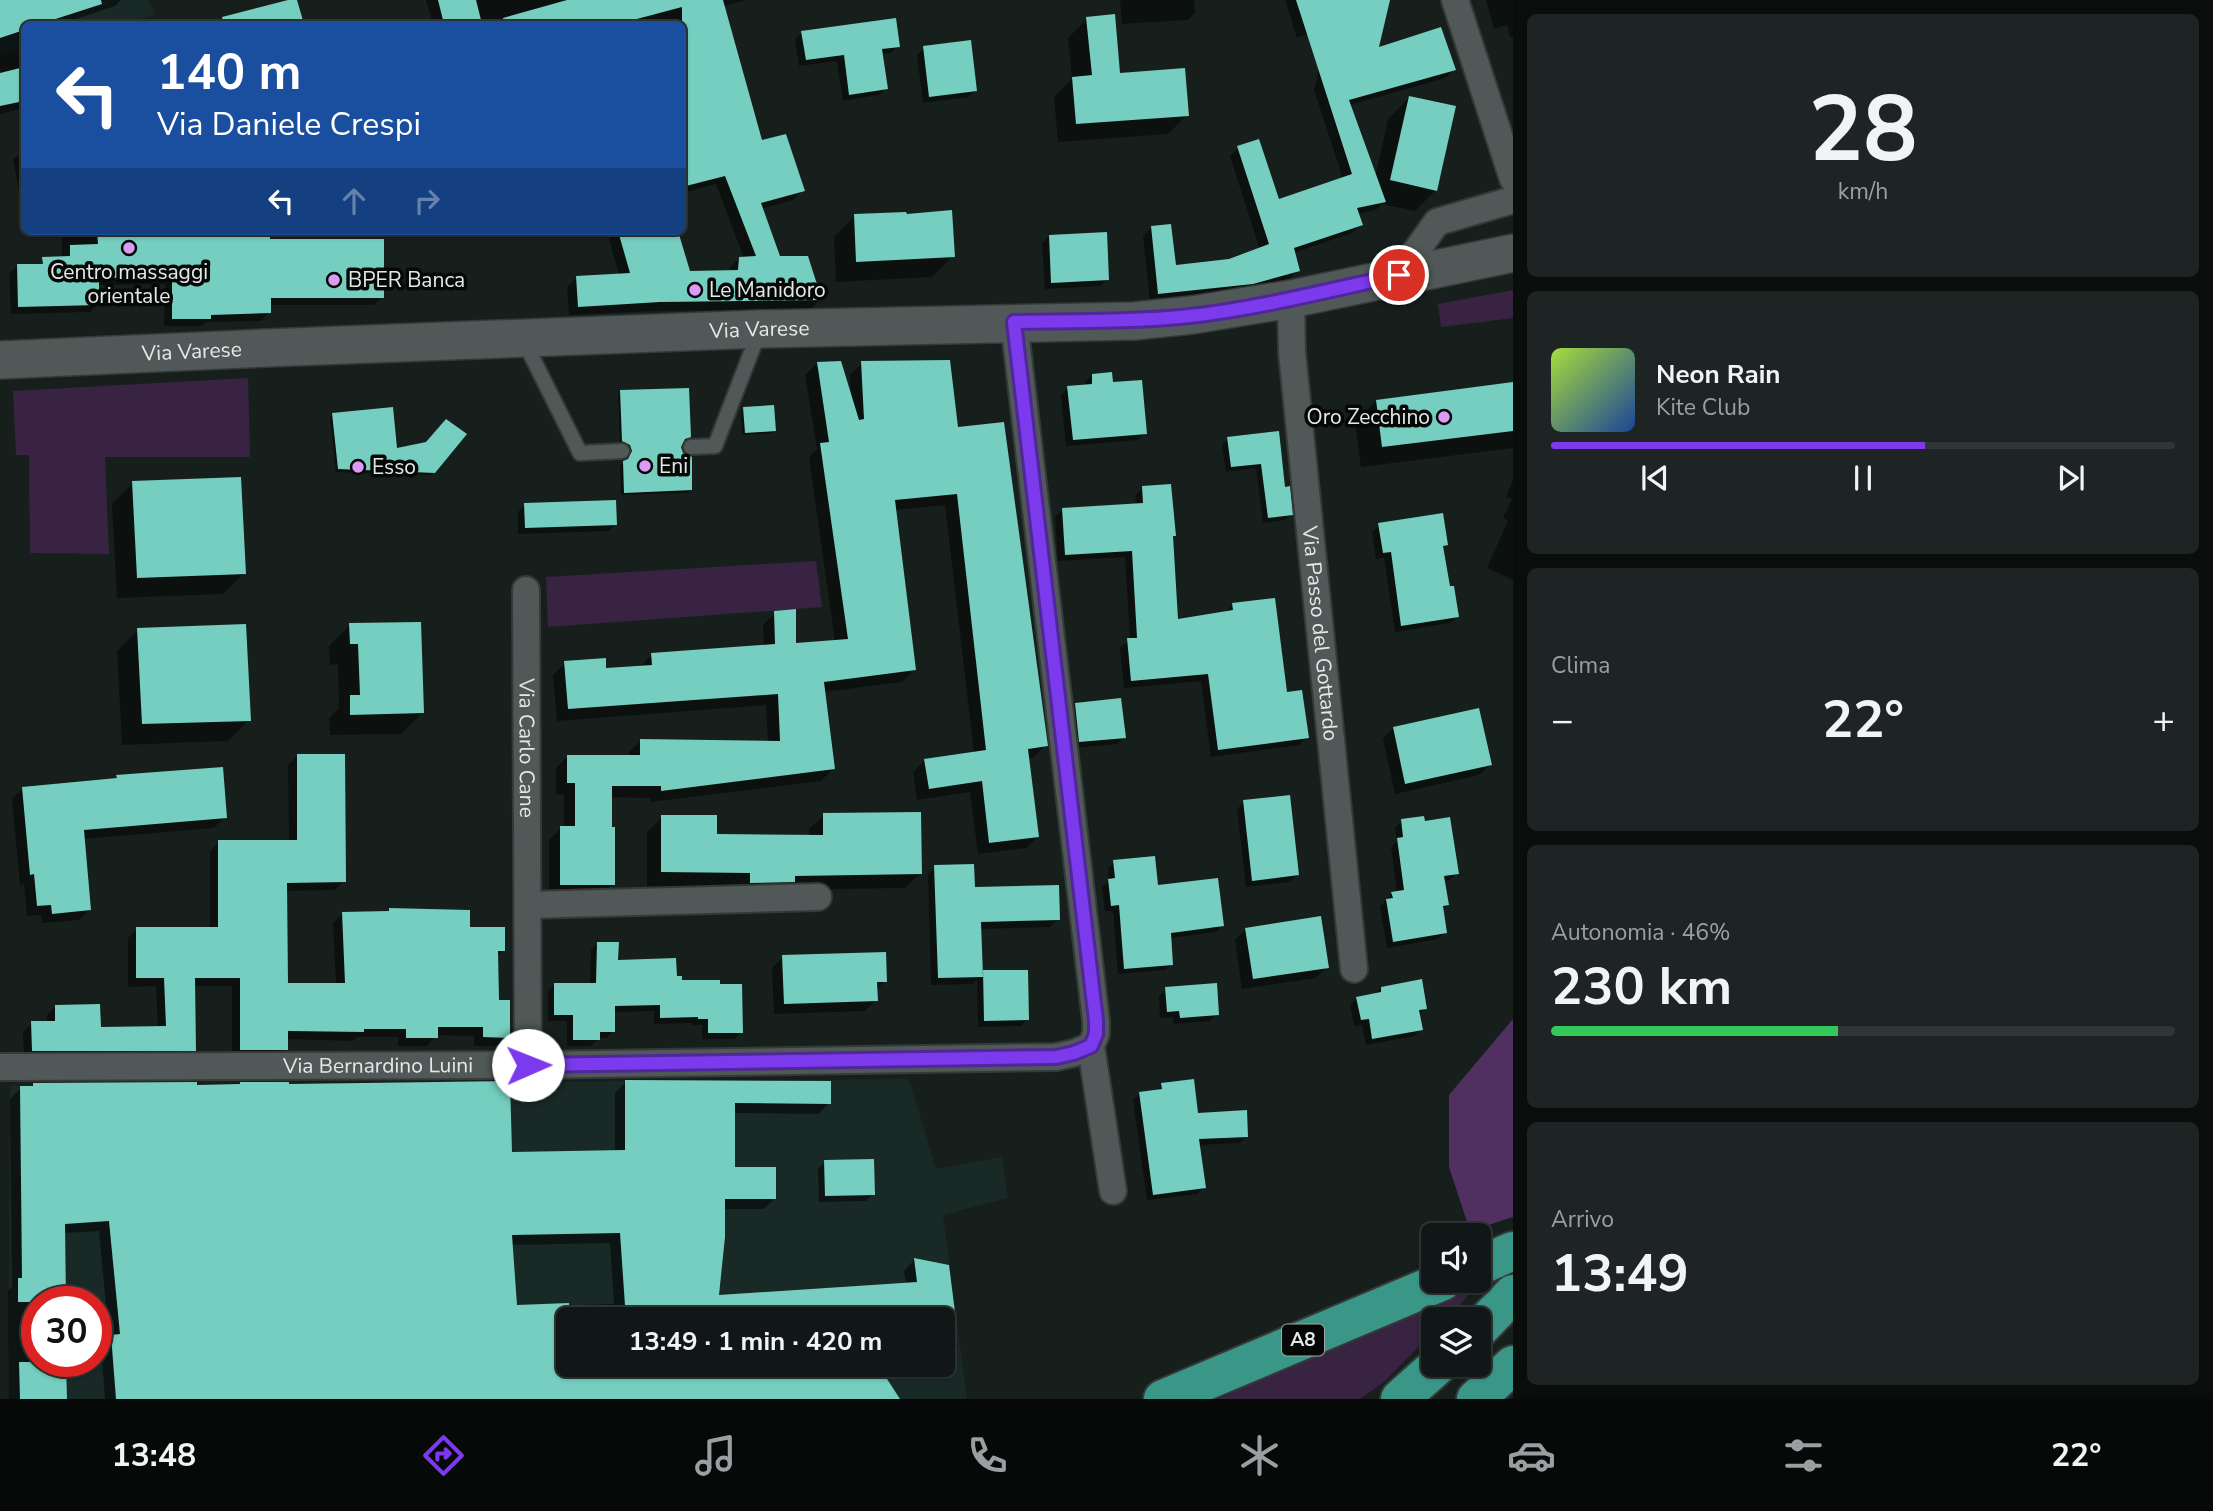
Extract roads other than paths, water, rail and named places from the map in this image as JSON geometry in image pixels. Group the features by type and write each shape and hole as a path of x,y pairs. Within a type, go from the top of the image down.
{"highway":[{"path":"1491,1261 1513,1251"},
{"name":"A8","path":"1163,1399 1421,1290"},
{"path":"1491,1317 1513,1294"},
{"path":"1476,1399 1513,1365"},
{"path":"1400,1399 1425,1377"}],"main road":[{"name":"Via Varese","path":"0,360 760,329 1135,321 1291,299 1513,253"}],"street":[{"path":"1455,0 1513,179"},
{"path":"1399,275 1437,222 1513,200"},
{"name":"Via Passo del Gottardo","path":"1291,299 1292,352 1354,968"},
{"path":"1014,322 1096,1021 1096,1034 1091,1046 1113,1191"},
{"name":"Via Carlo Cane","path":"526,590 528,1065"},
{"path":"528,905 818,897"},
{"name":"Via Bernardino Luini","path":"0,1067 528,1065 1056,1057 1091,1046"}],"lane":[{"path":"691,447 715,446 760,329"},
{"path":"522,338 580,453 622,451"}],"place":[{"name":"Centro massaggi orientale","path":"129,248"},
{"name":"BPER Banca","path":"334,280"},
{"name":"Le Manidoro","path":"695,290"},
{"name":"Oro Zecchino","path":"1444,417"},
{"name":"Eni","path":"645,466"},
{"name":"Esso","path":"358,467"}]}
